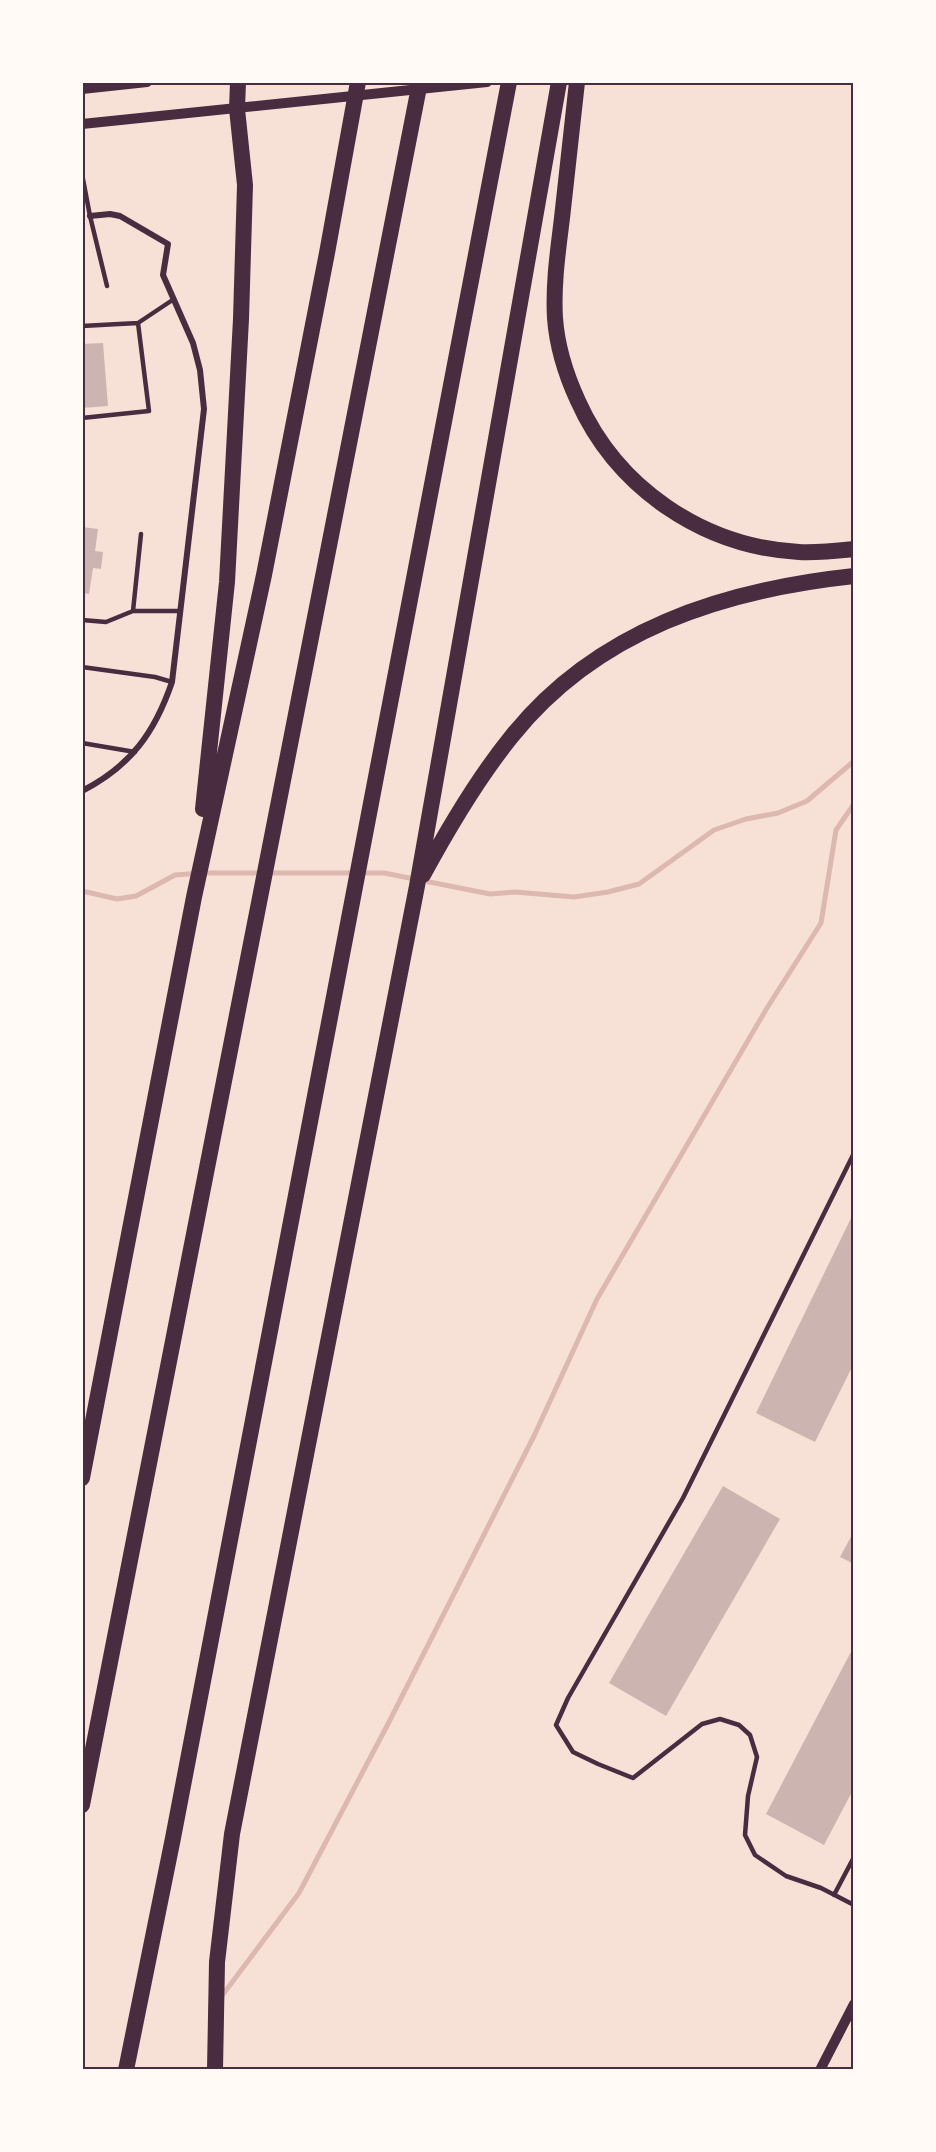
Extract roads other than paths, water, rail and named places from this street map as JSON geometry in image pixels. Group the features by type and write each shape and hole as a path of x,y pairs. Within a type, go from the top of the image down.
{"highway":[{"path":"194,897 227,570 241,319 245,185 237,109 238,82"},
{"path":"82,1478 194,897 264,575 358,82"},
{"path":"82,1805 420,82"},
{"path":"126,2070 509,82"},
{"path":"215,2070 217,1962 232,1834 417,886 559,82"},
{"path":"577,82 555,280 555,319 562,357 571,386 595,432 619,465 644,490 669,509 699,526 728,538 776,549 823,552 854,549"},
{"path":"417,886 484,772 513,735 574,675 611,649 647,629 698,608 746,593 796,583 854,576"}],"street":[{"path":"82,89 147,82"},
{"path":"82,124 333,100 487,82"},
{"path":"82,791 116,770 135,752 157,721 172,682 204,409 202,379 193,343 163,275 168,244 120,216 110,214 90,216"},
{"path":"820,2070 854,2004"}],"lane":[{"path":"82,174 107,286"},
{"path":"82,326 138,323 174,299"},
{"path":"82,418 149,411 138,323"},
{"path":"133,611 141,534"},
{"path":"82,620 106,622 133,611 180,611"},
{"path":"82,667 155,677 172,682"},
{"path":"82,743 135,752"},
{"path":"854,1153 683,1498 568,1698 556,1725 573,1752 633,1778 702,1724 720,1719 739,1725 750,1735 757,1757 748,1796 745,1835 755,1855 786,1876 854,1905"},
{"path":"834,1895 854,1857"}],"waterway":[{"path":"82,891 117,899 136,896 175,875 202,873 384,873 490,894 515,892 574,897 608,892 639,884 714,830 746,819 778,813 807,801 854,761"},
{"path":"221,1997 299,1893 389,1722 534,1436 597,1299 767,1008 821,923 836,830 854,804"}]}
